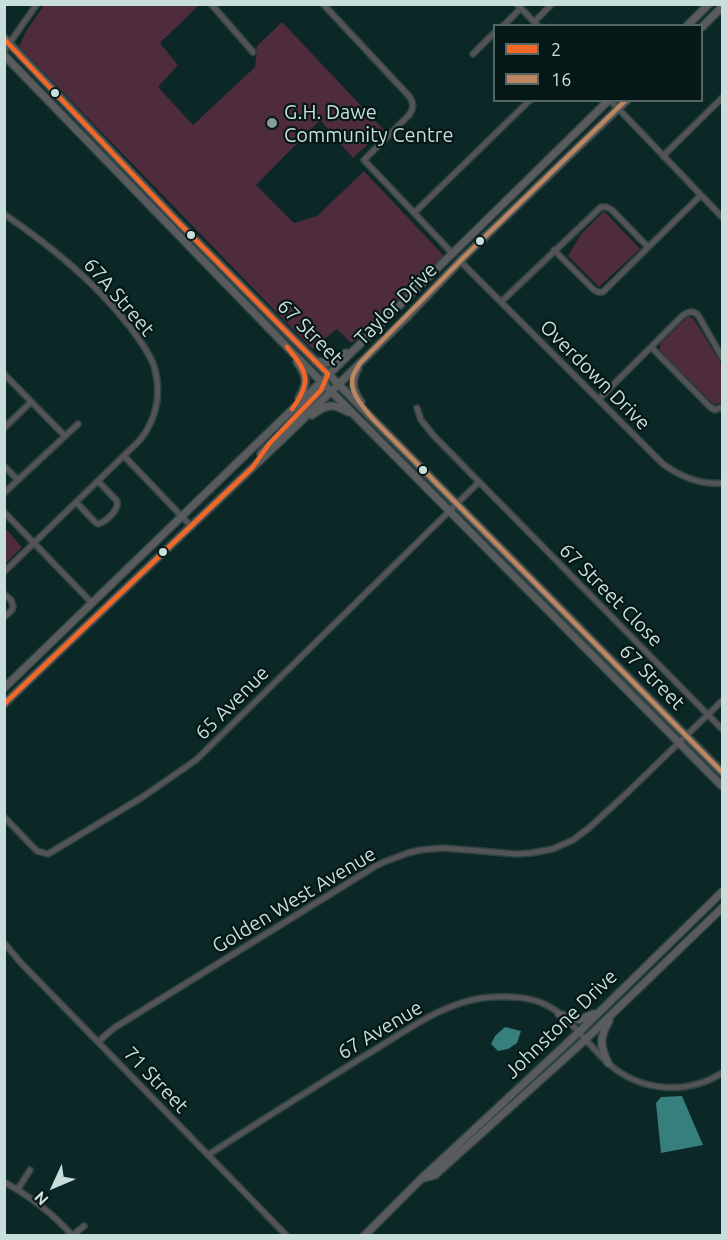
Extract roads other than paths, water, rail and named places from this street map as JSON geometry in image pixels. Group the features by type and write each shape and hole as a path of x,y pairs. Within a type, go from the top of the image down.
{"main road":[{"path":"689,24 709,4"},
{"path":"703,26 723,7"},
{"name":"67 Street","path":"7,41 314,361 723,772"},
{"name":"67 Street","path":"4,53 331,392 723,786"},
{"path":"4,66 18,68"},
{"name":"Taylor Drive","path":"328,374 607,102"},
{"name":"Taylor Drive","path":"4,704 291,431 460,262 625,102"},
{"path":"314,361 328,363 356,348"},
{"path":"290,350 302,368 306,379 303,392 292,410"},
{"path":"360,363 353,376 353,389 373,419"},
{"path":"252,468 269,444 321,390 328,374"},
{"path":"4,688 292,410 323,383"},
{"path":"291,431 319,410 331,405 357,417"},
{"name":"Johnstone Drive","path":"364,1236 723,892"},
{"name":"Johnstone Drive","path":"421,1179 435,1175 585,1040 723,908"},
{"path":"560,1014 579,1020 601,1010"},
{"path":"608,1063 602,1049 602,1039 614,1013"}],"street":[{"path":"4,53 7,41 37,4"},
{"path":"212,4 253,52"},
{"path":"323,4 412,101 410,115 364,160 453,254"},
{"path":"505,24 519,6 536,24 552,4"},
{"path":"473,54 493,35"},
{"path":"663,156 719,106 723,98"},
{"path":"414,213 528,102"},
{"path":"611,102 723,217"},
{"path":"554,250 592,288 601,292 701,195"},
{"path":"501,302 599,208 612,210 648,247"},
{"name":"67A Street","path":"4,214 51,248 116,310 148,354 158,385 156,406 146,433 4,572"},
{"name":"Overdown Drive","path":"460,262 655,457 671,470 692,480 723,483"},
{"path":"598,399 682,316 691,312 698,315 723,357"},
{"path":"651,347 712,409 718,410 723,407"},
{"path":"6,378 65,436"},
{"path":"4,428 31,402"},
{"name":"67 Street Close","path":"417,408 426,427 723,729"},
{"path":"4,493 78,424"},
{"path":"124,456 191,526"},
{"path":"4,466 18,480"},
{"path":"76,502 98,524 115,511 118,506 117,501 98,481"},
{"path":"456,504 479,482"},
{"name":"65 Avenue","path":"4,818 37,851 48,854 150,792 196,760 456,504"},
{"path":"4,512 92,603"},
{"path":"4,594 14,606 4,617"},
{"name":"Golden West Avenue","path":"98,1042 114,1028 374,867 394,857 420,850 443,848 531,853 553,849 573,840 589,828 723,701"},
{"name":"71 Street","path":"4,944 287,1236"},
{"name":"67 Avenue","path":"208,1155 426,1019 455,1005 492,997 524,998 545,1004 560,1014 608,1063 626,1077 642,1084 664,1088 686,1087 723,1073"},
{"path":"18,1190 30,1170"},
{"path":"4,1182 46,1210 73,1235 84,1226"}],"water":[{"path":"505,1027 521,1031 517,1043 508,1049 498,1051 491,1044 495,1036"},
{"path":"682,1096 703,1145 661,1153 656,1103 661,1097"}],"place":[{"name":"G.H. Dawe Community Centre","path":"272,123"}]}
